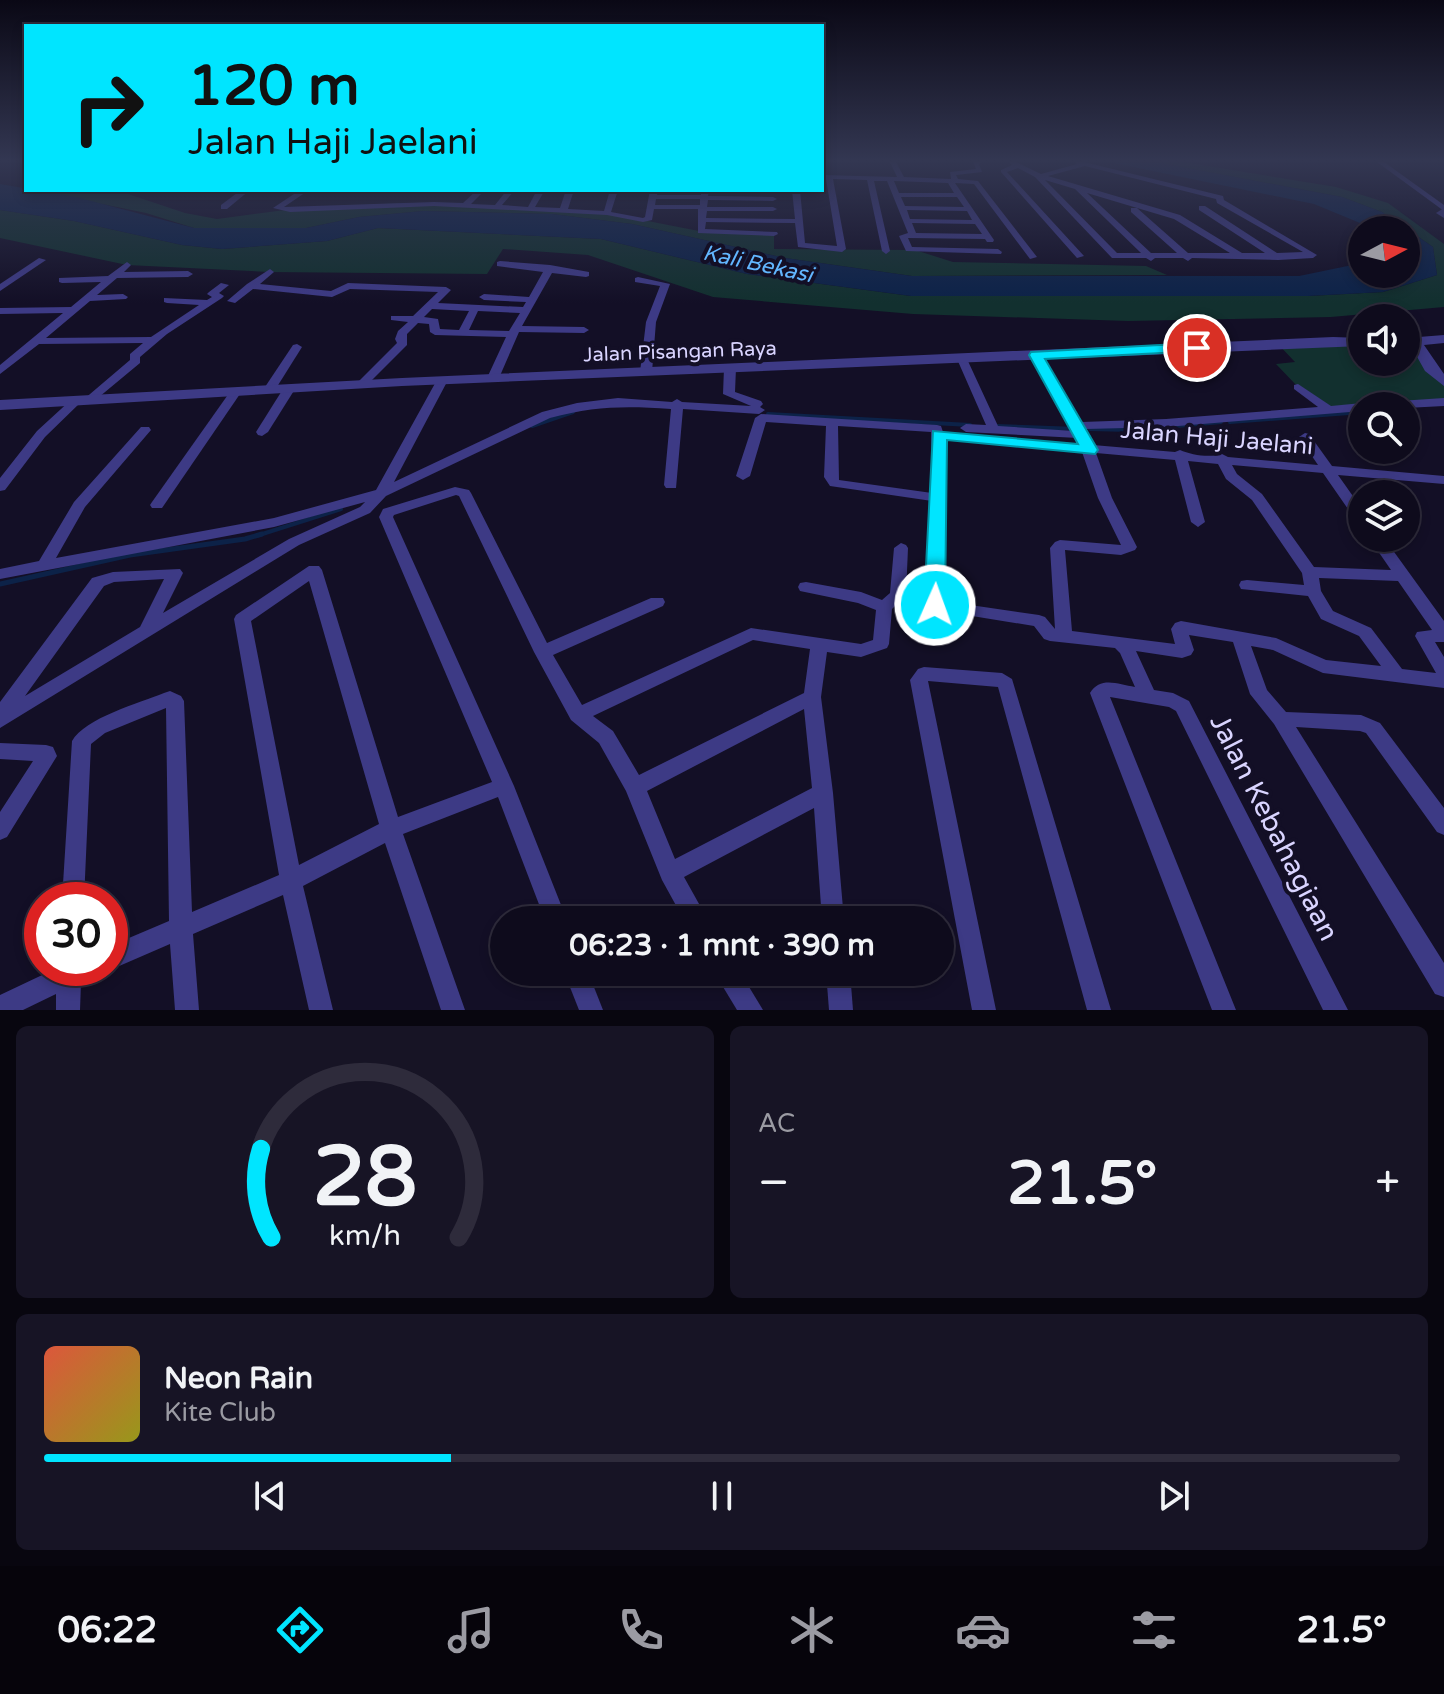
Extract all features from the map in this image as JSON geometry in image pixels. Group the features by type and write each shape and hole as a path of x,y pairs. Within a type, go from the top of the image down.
{"street":[{"path":"532,209 607,213 643,220 649,218 651,209"},
{"path":"607,213 608,209"},
{"path":"702,209 699,230 704,232 774,234"},
{"path":"773,209 773,221"},
{"path":"797,209 804,247 844,247 836,209"},
{"path":"877,209 886,251"},
{"path":"903,209 913,235"},
{"path":"969,209 988,237 999,254 909,249 903,236 988,237"},
{"path":"997,209 1033,257"},
{"path":"1069,210 1149,209"},
{"path":"1151,209 1180,219 1243,257"},
{"path":"1180,219 1200,209"},
{"path":"1204,209 1279,257"},
{"path":"1069,210 1113,255 1118,256 1226,258 1313,255 1234,209"},
{"path":"1101,210 1151,258"},
{"path":"1134,210 1188,258"},
{"path":"1039,211 1052,211"},
{"path":"1039,211 1080,256"},
{"path":"1180,219 1182,224 1226,258"},
{"path":"701,220 798,221"},
{"path":"908,221 978,222"},
{"path":"0,288 42,260"},
{"path":"500,264 586,274"},
{"path":"0,371 127,265"},
{"path":"493,378 514,332 550,268"},
{"path":"232,301 270,272"},
{"path":"62,280 188,274"},
{"path":"638,280 665,284 651,322 646,372"},
{"path":"0,487 41,434 129,369 136,361 134,356 152,340 219,296 212,294 224,285"},
{"path":"250,286 332,294 348,286 446,290 402,333 400,339 403,343 361,385"},
{"path":"88,298 123,297"},
{"path":"484,297 529,305"},
{"path":"167,300 246,302"},
{"path":"429,306 475,308 529,305"},
{"path":"463,331 475,308"},
{"path":"0,311 74,310"},
{"path":"395,318 434,321 435,332 584,330"},
{"path":"1420,341 1444,339"},
{"path":"37,341 152,340"},
{"name":"Jalan Pisangan Raya","path":"0,405 442,380 1348,342"},
{"path":"269,390 297,347"},
{"path":"1420,354 1444,382"},
{"path":"1036,355 1081,430 1105,498 1130,547 1121,550 1060,545 1057,548 1064,637"},
{"path":"962,359 993,425"},
{"path":"1420,361 1427,364"},
{"path":"730,368 729,394 762,407 743,476"},
{"path":"0,718 294,542 365,510 381,493 442,380"},
{"path":"1298,387 1328,409"},
{"path":"262,432 289,389"},
{"path":"157,505 236,391"},
{"name":"Jalan Haji Jaelani","path":"381,493 546,415 618,402 677,403 832,422 937,429 939,435 1089,450 1180,454 1444,480"},
{"path":"1420,404 1444,402"},
{"path":"671,485 677,403"},
{"path":"954,428 993,425 1081,430 1348,408"},
{"path":"832,422 831,477 835,483 939,498"},
{"path":"45,565 79,505 145,430"},
{"path":"939,435 935,605 1039,621 1050,635 1182,652 1185,650 1181,627 1276,644 1323,666 1444,681"},
{"path":"1305,437 1348,500"},
{"path":"1180,454 1198,522"},
{"path":"1222,458 1231,476 1257,497 1310,572 1313,591 1327,615 1365,632 1398,677"},
{"path":"551,906 504,786 386,513 455,491 463,492 578,715 606,737 635,787 670,873 689,906"},
{"path":"0,574 274,522 381,493"},
{"path":"274,522 294,542"},
{"path":"578,715 751,634 861,651 881,644 884,607 898,595 901,548"},
{"path":"1387,552 1444,635"},
{"path":"321,1010 291,881 242,619 314,570 391,829 453,1010"},
{"path":"1310,572 1405,576"},
{"path":"0,718 98,582 113,577 175,573 146,633"},
{"path":"1247,585 1313,591"},
{"path":"806,587 861,598 884,607"},
{"path":"543,652 657,602"},
{"path":"1444,635 1423,636 1444,672"},
{"path":"1240,639 1259,694 1281,719 1444,985"},
{"path":"1120,642 1127,649 1147,694"},
{"path":"819,645 812,697 823,793 829,906"},
{"path":"984,1010 919,680 924,674 1002,680 1006,684 1099,1010"},
{"name":"Jalan Kebahagiaan","path":"1224,1010 1099,693 1102,689 1147,694 1173,700 1183,706 1336,1010"},
{"path":"635,787 812,697"},
{"path":"74,882 82,741 98,728 170,698 175,701 181,929 187,1010"},
{"path":"1281,719 1361,723 1373,728 1444,825"},
{"path":"0,751 46,753 47,756 0,830"},
{"path":"128,951 291,881 391,829 504,786"},
{"path":"670,873 823,793"},
{"path":"0,1008 43,986"},
{"path":"68,1010 72,986"},
{"path":"582,986 591,1010"},
{"path":"738,986 751,1010"},
{"path":"839,986 841,1010"}],"green space":[{"path":"127,209 173,209 217,219 299,209 527,209 607,213 704,232 774,234 774,249 915,250 953,262 1146,266 1167,275 912,276 785,258 632,224 552,214 423,211 359,217 306,228 194,228"},
{"path":"1374,209 1396,209 1406,216 1388,216"},
{"path":"0,210 74,221 182,245 222,249 327,241 378,228 601,239 747,274 911,296 1308,296 1383,292 1396,288 1420,288 1420,280 1437,275 1433,247 1420,238 1420,226 1444,244 1444,307 1420,309 1420,304 1348,304 1348,315 1331,317 1128,321 913,314 713,297 588,255 503,249 487,274 270,272 127,265 0,238"},
{"path":"1348,342 1348,376 1420,376 1420,348 1444,382 1444,402 1420,403 1420,392 1348,392 1348,408 1328,409 1298,387 1276,364 1295,362 1277,343"}],"water":[{"name":"Kali Bekasi","path":"0,209 122,209 194,228 306,228 359,217 423,211 552,214 632,224 785,258 912,276 1299,276 1348,266 1348,288 1396,288 1383,292 1308,296 911,296 747,274 601,239 378,228 327,241 222,249 182,245 74,221"},
{"path":"1326,209 1374,209 1388,216 1348,218"},
{"path":"1420,238 1433,247 1437,275 1420,280"}],"waterway":[{"path":"532,426 573,412"},
{"path":"1230,422 1348,413"},
{"path":"768,414 970,425"},
{"path":"1090,429 1131,430 1221,422"},
{"path":"995,426 1078,429"},
{"path":"256,536 341,509"},
{"path":"0,584 130,555 262,534"}],"route":[{"path":"935,605 939,435 1089,450 1036,355 1197,348"}]}
